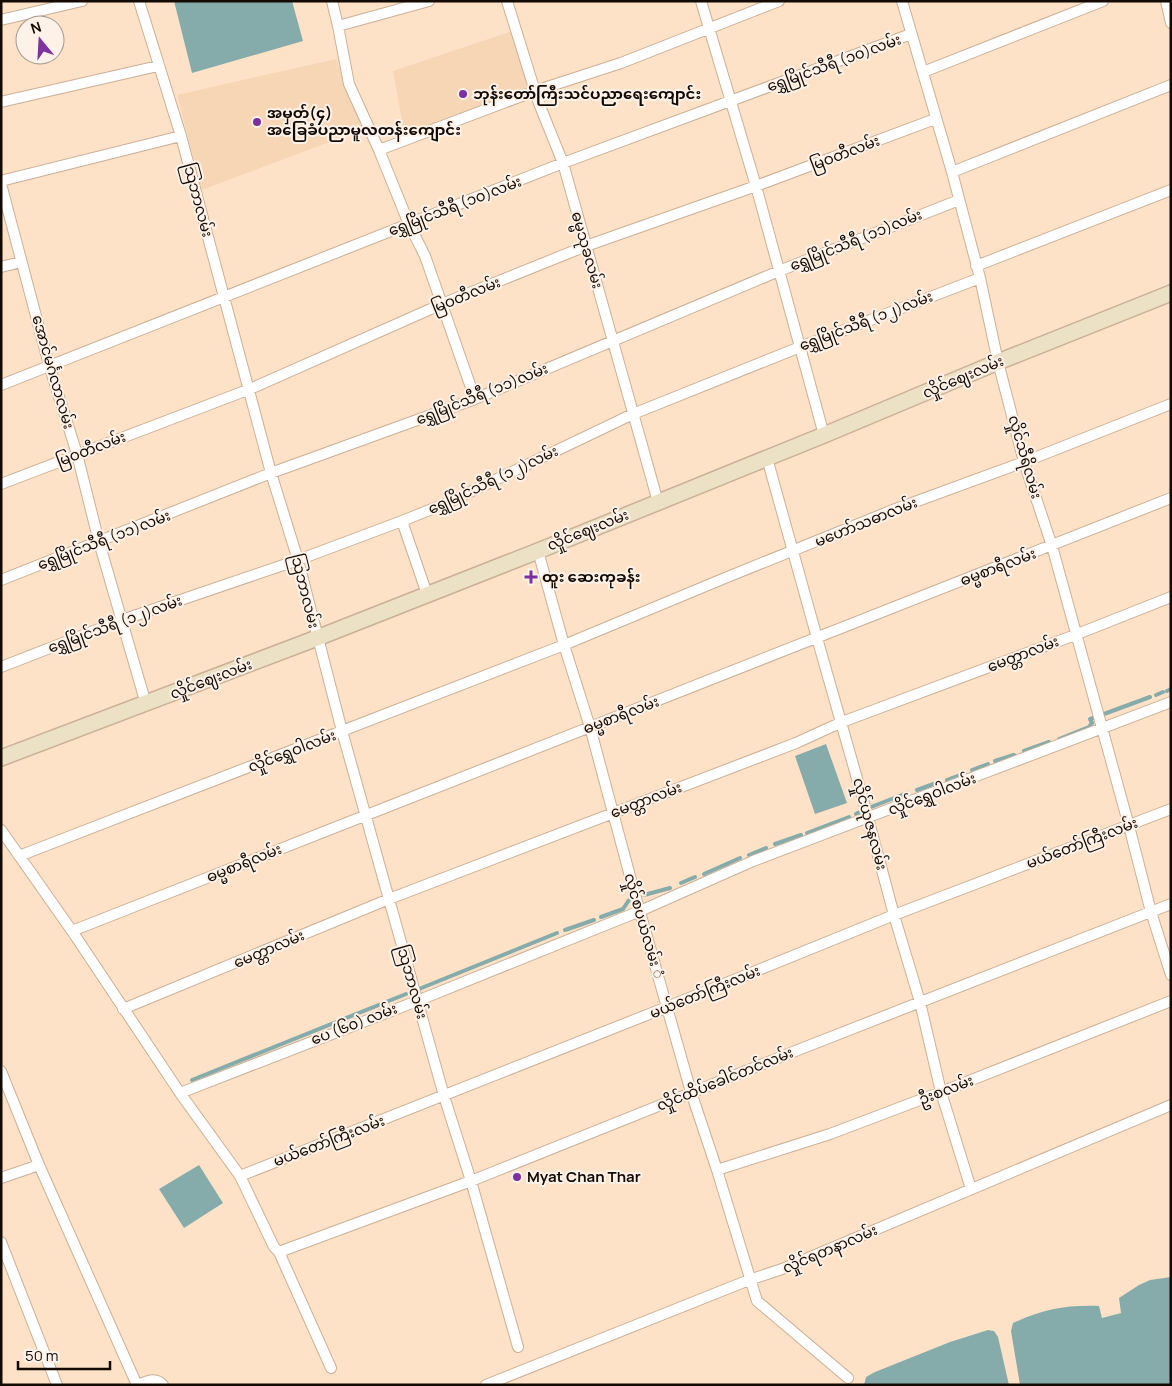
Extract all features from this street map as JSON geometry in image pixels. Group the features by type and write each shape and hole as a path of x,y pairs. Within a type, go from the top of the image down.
{"street":[{"path":"1,20 82,1"},
{"name":"သြဘာလမ်း","path":"139,1 181,136 272,473 298,560 317,638 365,814 444,1096 471,1180 518,1348"},
{"path":"332,1 348,84 379,150 409,224 425,256 475,399"},
{"path":"338,26 429,1"},
{"name":"ဓမ္မသုခလမ်း","path":"508,1 535,91 563,163 658,502"},
{"path":"702,1 732,100 824,435"},
{"path":"379,150 535,91 621,63 779,1"},
{"name":"လှိုင်သီရိလမ်း","path":"902,1 952,172 980,278 998,362 1024,462 1052,546 1101,726"},
{"path":"923,72 1103,1"},
{"path":"1166,1 1171,23"},
{"name":"ရွှေမြိုင်သီရီ (၁၀)လမ်း","path":"1,385 563,163 911,34"},
{"path":"1,102 158,66"},
{"path":"952,172 1171,85"},
{"name":"မြဝတီလမ်း","path":"1,484 250,389 442,304 586,246 756,186 935,119"},
{"path":"1,182 181,136"},
{"name":"အောင်မင်္ဂလာလမ်း","path":"1,182 49,365 77,454 99,542 146,704"},
{"path":"976,266 1171,190"},
{"name":"ရွှေမြိုင်သီရီ (၁၁)လမ်း","path":"1,580 272,473 475,399 779,271 959,200"},
{"path":"1,267 22,262"},
{"name":"ရွှေမြိုင်သီရီ (၁၂)လမ်း","path":"1,667 122,620 298,560 402,521 447,503 633,414 980,278"},
{"name":"လှိုင်ဈေးလမ်း","path":"1,758 317,638 768,458 998,362 1171,293"},
{"name":"မဟော်သဓာလမ်း","path":"564,645 892,510 1024,462 1171,404"},
{"name":"လှိုင်ယုဇနလမ်း","path":"768,458 894,915 920,1002 941,1092 971,1189"},
{"name":"ဓမ္မစာရီလမ်း","path":"72,931 365,814 763,661 1171,498"},
{"path":"402,521 427,594"},
{"name":"လှိုင်စပယ်လမ်း ံ","path":"538,550 564,645 590,727 691,1092 757,1301 848,1378"},
{"name":"မေတ္တာလမ်း","path":"123,1010 389,899 796,743 842,722 1171,597"},
{"name":"လှိုင်ရွှေဝါလမ်း","path":"19,856 564,645"},
{"name":"လှိုင်ရွှေဝါလမ်း","path":"640,911 753,861 868,818 1101,726 1171,702"},
{"path":"1101,726 1151,912 1171,975"},
{"name":"မယ်တော်ကြီးလမ်း","path":"240,1176 894,915 1171,809"},
{"path":"1,830 72,931 123,1010 240,1176 274,1247 279,1252 331,1368"},
{"name":"လှိုင်ထိပ်ခေါင်တင်လမ်း","path":"279,1252 471,1180 1171,904"},
{"name":"ပေ (၆၀) လမ်း","path":"180,1092 417,1001 640,911"},
{"name":"ဦးစလမ်း","path":"717,1170 830,1134 1171,1001"},
{"path":"1,1071 4,1084 137,1385 152,1380 160,1381 163,1385"},
{"name":"လှိုင်ရတနာလမ်း","path":"486,1385 782,1269 1171,1105"},
{"path":"1,1178 39,1164"},
{"path":"1,1242 57,1385"}],"shaded area":[{"path":"512,31 533,95 406,142 393,71"},
{"path":"336,59 364,129 202,190 177,95"}],"water":[{"path":"174,1 292,1 303,41 192,73"},
{"path":"826,744 847,803 815,814 795,756"},
{"path":"199,1165 223,1203 184,1228 159,1189"},
{"path":"1171,1277 1171,1385 1020,1385 1011,1331 1013,1323 1045,1311 1076,1306 1099,1306 1102,1318 1121,1313 1119,1298 1150,1280"},
{"path":"988,1330 994,1331 998,1337 1009,1385 864,1385 866,1377 875,1372 950,1342"}],"waterway":[{"path":"1167,691 1171,689"},
{"path":"1156,695 1163,692"},
{"path":"1104,714 1150,697"},
{"path":"1059,739 1089,727 1092,723 1090,719 1093,718"},
{"path":"1024,751 1049,742"},
{"path":"995,761 1014,755"},
{"path":"972,770 988,764"},
{"path":"947,780 965,773"},
{"path":"917,790 939,782"},
{"path":"871,807 907,793"},
{"path":"856,814 863,810"},
{"path":"807,833 849,817"},
{"path":"775,844 801,835"},
{"path":"749,855 766,848"},
{"path":"704,874 740,858"},
{"path":"681,883 695,877"},
{"path":"644,895 670,888"},
{"path":"601,917 623,909 629,900"},
{"path":"565,930 594,920"},
{"path":"419,989 557,933"},
{"path":"192,1080 406,994"}],"place":[{"name":"ဘုန်းတော်ကြီးသင်ပညာရေးကျောင်း","path":"463,94"},
{"name":"အမှတ်(၄) အခြေခံပညာမူလတန်းကျောင်း","path":"257,122"},
{"name":"ထူး ဆေးကုခန်း","path":"531,577"},
{"name":"Myat Chan Thar","path":"517,1177"}]}
